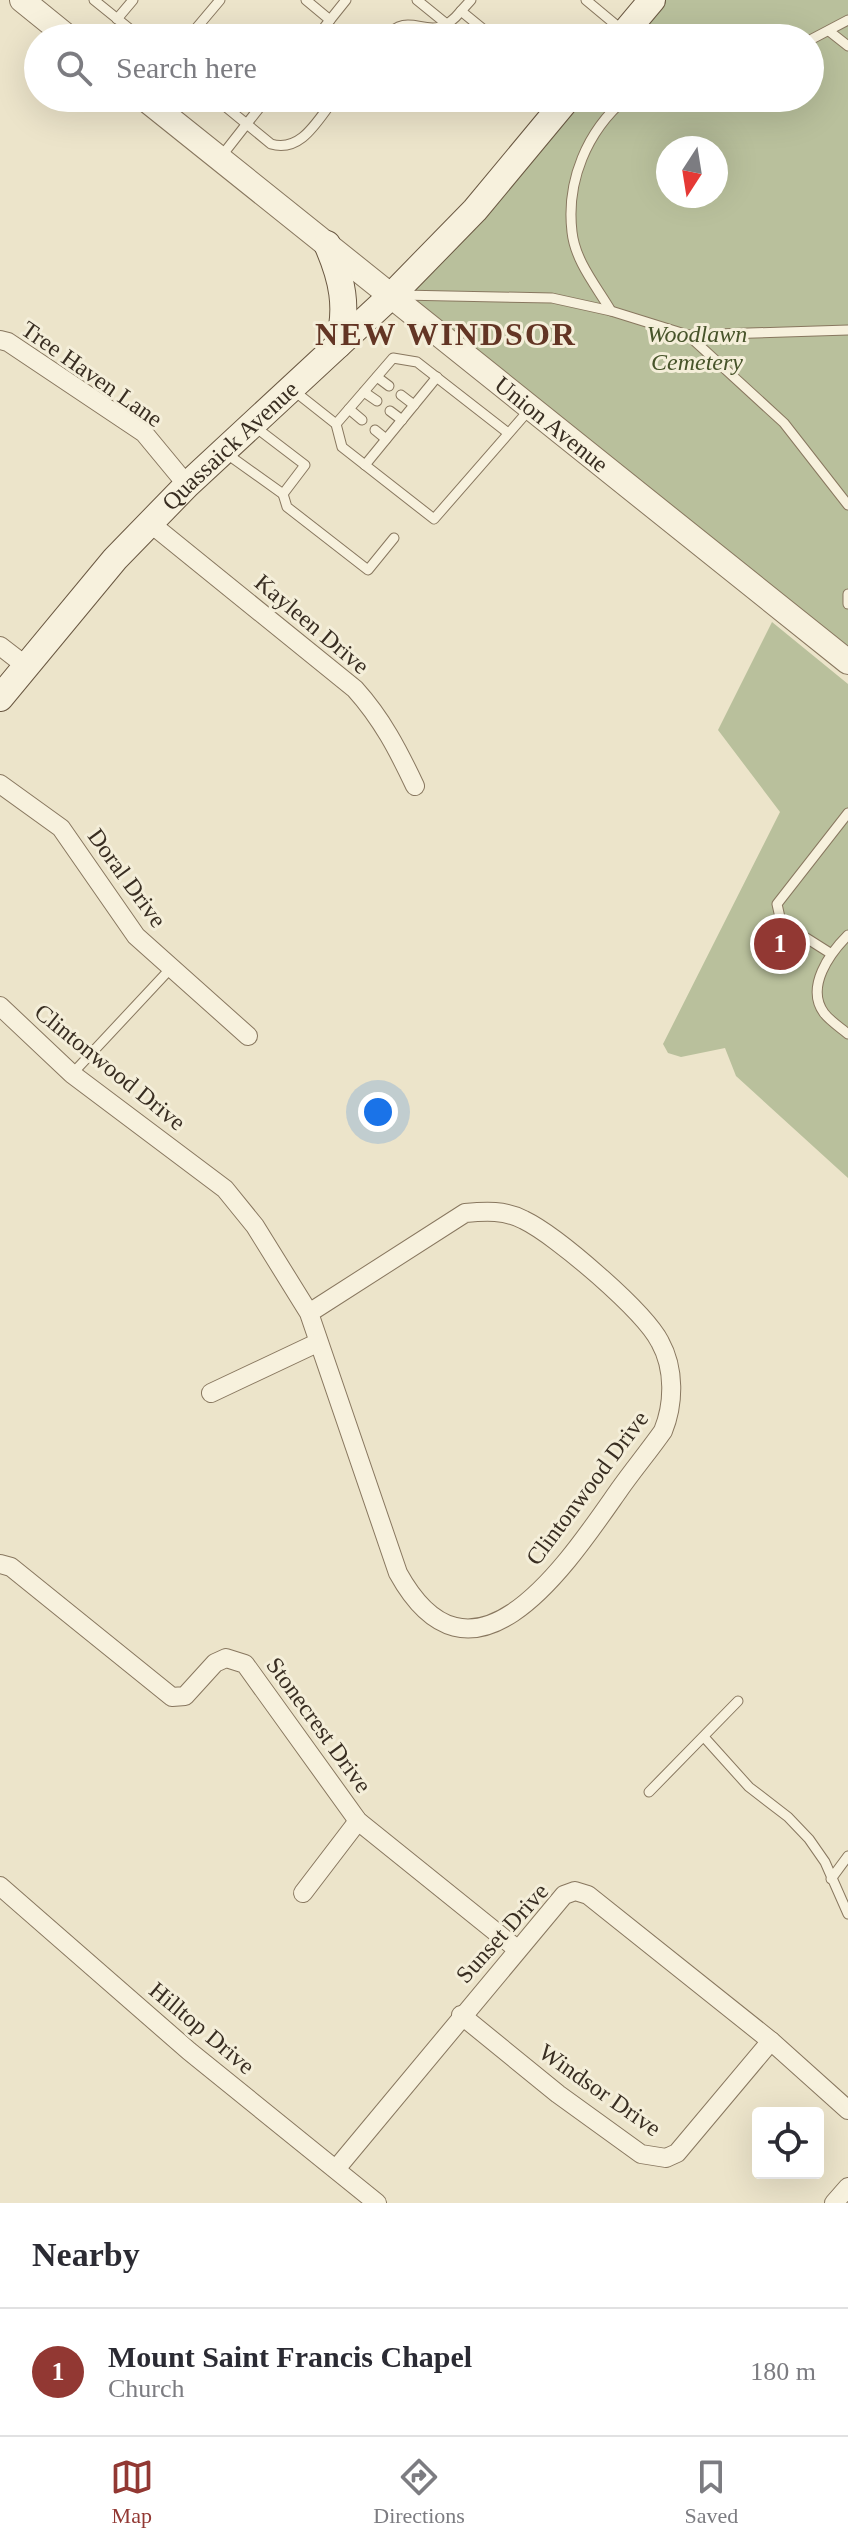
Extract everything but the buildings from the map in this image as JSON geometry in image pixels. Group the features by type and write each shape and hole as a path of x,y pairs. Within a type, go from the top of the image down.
{"main road":[{"path":"631,24 652,0"},
{"name":"Quassaick Avenue","path":"0,698 115,559 187,485 392,295 475,210 556,112"},
{"path":"327,244 338,270 344,299 338,345"}],"street":[{"path":"22,0 52,24"},
{"name":"Union Avenue","path":"162,112 848,662"},
{"name":"Tree Haven Lane","path":"0,340 8,342 144,433 187,485"},
{"name":"Kayleen Drive","path":"150,523 355,689 393,738 415,786"},
{"path":"0,646 26,666"},
{"name":"Doral Drive","path":"0,784 61,828 136,936 248,1036"},
{"name":"Clintonwood Drive","path":"0,1006 72,1074 225,1189 255,1226 309,1313 398,1573 423,1611 445,1625 480,1630 513,1616 592,1529 663,1431 671,1412 671,1377 660,1342 630,1305 524,1220 494,1210 465,1213 309,1313"},
{"path":"211,1393 317,1343"},
{"name":"Stonecrest Drive","path":"0,1564 11,1567 172,1697 185,1696 215,1663 226,1658 245,1664 358,1821 517,1949"},
{"path":"303,1893 358,1821"},
{"name":"Hilltop Drive","path":"0,1886 189,2051 377,2203"},
{"name":"Sunset Drive","path":"336,2169 517,1949 564,1895 575,1891 588,1895 771,2041 848,2110"},
{"name":"Windsor Drive","path":"461,2015 558,2094 641,2154 656,2158 677,2153 771,2041"},
{"path":"834,2203 848,2187"}],"lane":[{"path":"94,0 123,24"},
{"path":"117,19 133,0"},
{"path":"200,24 220,0"},
{"path":"306,0 330,20"},
{"path":"327,24 346,0"},
{"path":"417,0 447,24"},
{"path":"451,24 471,0"},
{"path":"586,0 611,24"},
{"path":"461,11 477,24"},
{"path":"824,33 848,20"},
{"path":"829,31 848,46"},
{"path":"232,112 271,144 292,147 323,112"},
{"path":"219,158 256,112"},
{"path":"610,112 589,142 575,175 572,233 581,261 611,311"},
{"path":"392,295 552,298 611,311 688,335 848,330"},
{"path":"688,335 784,423 848,505"},
{"path":"336,424 393,358 417,362 508,433"},
{"path":"377,377 389,386"},
{"path":"365,465 437,377"},
{"path":"293,390 336,424 342,447 434,519 532,407"},
{"path":"364,392 377,401"},
{"path":"401,395 414,405"},
{"path":"349,409 362,420"},
{"path":"390,411 402,420"},
{"path":"254,425 305,465 283,494"},
{"path":"375,430 386,439"},
{"path":"224,452 283,494 287,507 368,570 394,538"},
{"path":"848,594 848,604"},
{"path":"830,953 781,922 777,904 848,813"},
{"path":"848,935 830,953 817,983 822,1012 848,1034"},
{"path":"72,1074 171,968"},
{"path":"649,1792 738,1701"},
{"path":"704,1737 749,1787 788,1817 809,1839 848,1914"},
{"path":"831,1879 848,1856"}],"green space":[{"name":"Woodlawn Cemetery","path":"652,0 848,0 848,666 392,295 557,112 824,112 824,24 632,24"},
{"path":"772,622 848,684 848,1178 736,1076 725,1048 681,1057 668,1053 663,1044 780,812 718,730"}],"place":[{"name":"Mount Saint Francis Chapel","path":"780,944"}],"district":[{"name":"NEW WINDSOR","path":"446,334"}]}
